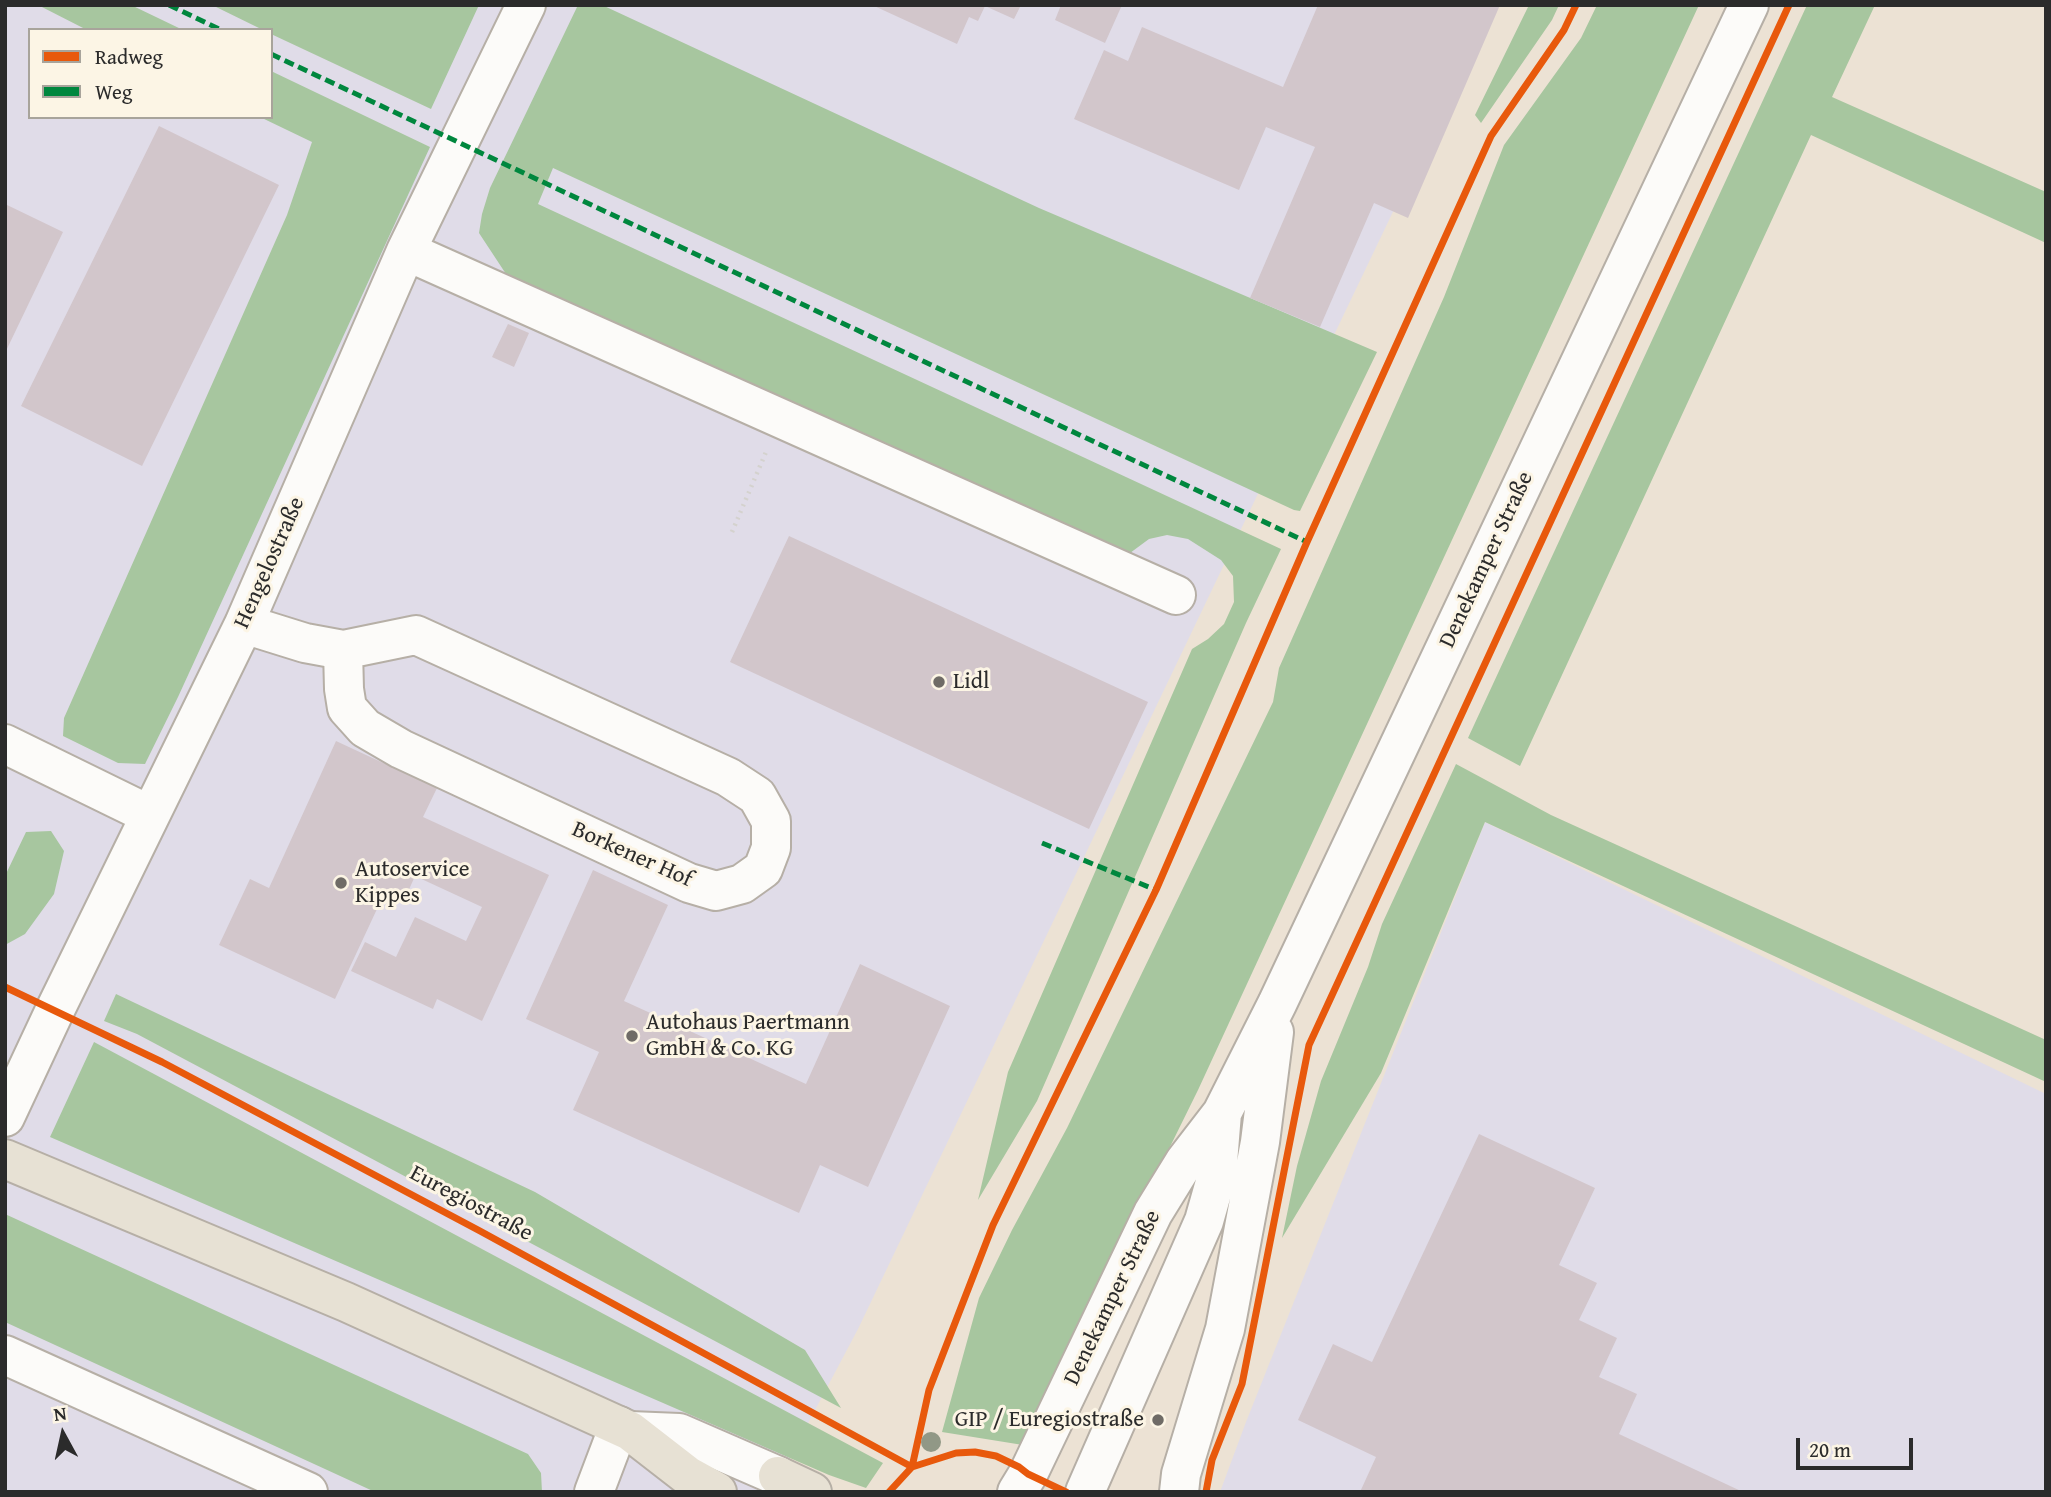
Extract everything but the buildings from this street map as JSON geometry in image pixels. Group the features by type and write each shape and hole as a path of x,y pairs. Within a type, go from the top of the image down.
{"main road":[{"path":"5,1158 346,1302 624,1428 688,1476 718,1492"},
{"path":"624,1428 671,1492"},
{"path":"778,1476 812,1492"}],"street":[{"name":"Hengelostraße","path":"5,1117 244,624 406,251 526,5"},
{"name":"Denekamper Straße","path":"1017,1492 1153,1213 1185,1161 1222,1113 1277,1004 1749,5"},
{"path":"406,251 1176,595"},
{"name":"Borkener Hof","path":"244,624 305,643 344,650 416,635 728,777 757,796 771,821 771,848 763,869 742,884 716,891 690,883 401,749 365,728 347,708 344,650"},
{"path":"5,744 150,816"},
{"path":"1179,1492 1181,1474 1225,1329 1260,1142 1277,1004"},
{"name":"Denekamper Straße","path":"1085,1492 1204,1221 1217,1175 1222,1113"},
{"path":"5,1355 308,1492"},
{"path":"594,1492 624,1428 680,1433 778,1476"}],"path":[{"path":"732,532 781,419"}],"shaded area":[{"path":"5,5 1492,5 858,1329 787,1463 758,1492 5,1492"},
{"path":"1485,822 2046,1094 2046,1492 1220,1492"}],"green space":[{"path":"38,5 131,5 179,28 83,28"},
{"path":"212,5 479,5 431,109 273,35 273,28 259,28"},
{"path":"578,5 602,5 1039,208 1377,352 1300,511 1294,510 553,168 538,204 1281,549 1037,1101 978,1200 1008,1072 1192,649 1224,624 1234,602 1233,576 1221,560 1188,539 1167,535 1149,539 1130,553 1118,553 506,274 479,233 482,214 490,188"},
{"path":"1529,5 1559,5 1552,20 1481,123 1475,115"},
{"path":"1597,5 1699,5 1198,1090 1023,1445 942,1432 979,1298 1067,1128 1273,702 1279,668 1444,297 1504,145 1581,38"},
{"path":"1807,5 1875,5 1832,97 2046,192 2046,243 1811,135 1520,766 1468,738"},
{"path":"273,72 430,147 145,764 118,763 63,736 64,718 287,215 312,142 264,119 273,119"},
{"path":"1456,764 1551,815 2046,1040 2046,1082 1485,822 1381,1073 1282,1238 1297,1166 1321,1081 1368,967 1382,924"},
{"path":"51,831 64,851 54,894 25,934 5,945 5,876 26,832"},
{"path":"116,994 535,1192 805,1350 841,1408 137,1034 104,1021"},
{"path":"94,1042 883,1463 866,1488 829,1475 50,1137"},
{"path":"5,1214 528,1454 541,1473 542,1492 375,1492 5,1322"}],"marked path":[{"path":"169,5 217,28"},
{"path":"273,55 1307,542"},
{"path":"1042,843 1156,890"}],"cycle path":[{"path":"889,1492 912,1467 929,1390 993,1225 1156,890 1307,542 1491,136 1564,30 1576,5"},
{"path":"1206,1492 1212,1460 1242,1384 1309,1045 1789,5"},
{"name":"Euregiostraße","path":"5,987 162,1062 480,1231 912,1467 956,1453 975,1452 996,1456 1066,1492"}],"place":[{"name":"Lidl","path":"939,682"},
{"name":"Autoservice Kippes","path":"341,883"},
{"name":"Autohaus Paertmann GmbH & Co. KG","path":"632,1036"},
{"name":"GIP / Euregiostraße","path":"1158,1420"}]}
